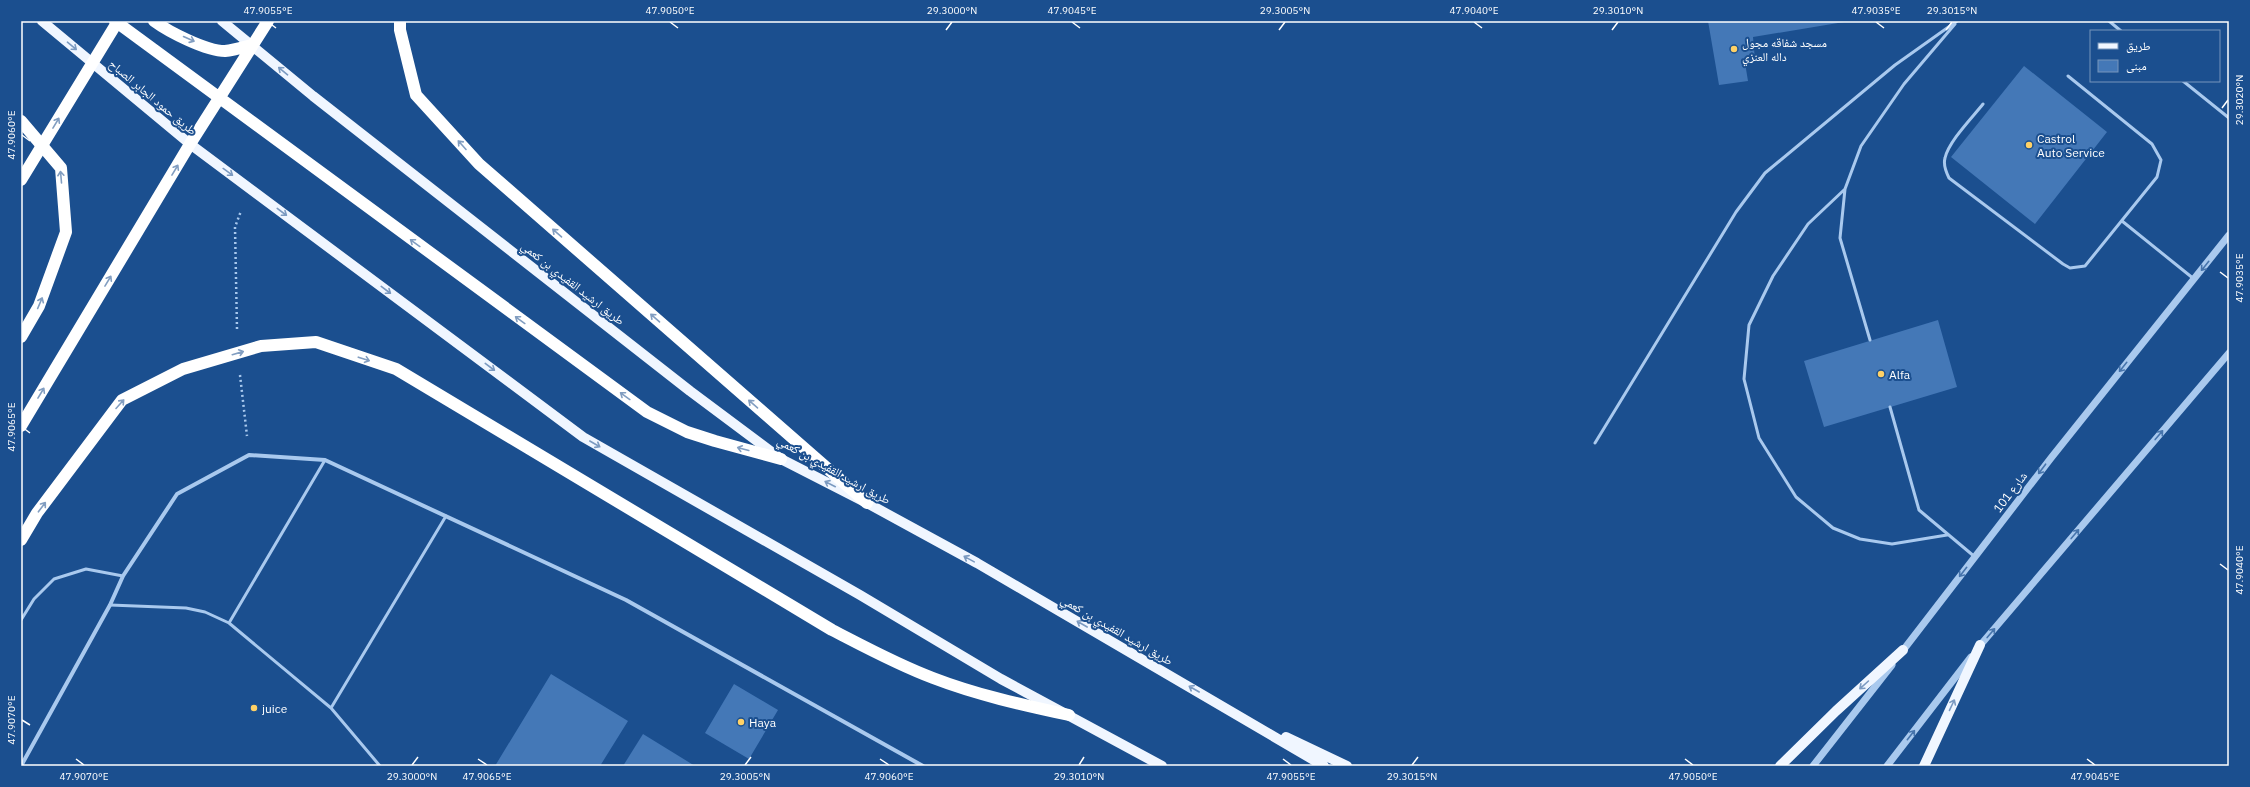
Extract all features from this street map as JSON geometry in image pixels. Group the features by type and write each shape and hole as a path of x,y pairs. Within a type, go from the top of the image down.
{"highway":[{"path":"21,180 116,21 221,98 280,144 647,412 687,432 781,459"},
{"path":"154,21 163,27 201,45 225,51 252,45"},
{"path":"21,426 190,144 221,98 268,21"},
{"path":"400,21 400,30 416,95 479,164 867,503"},
{"path":"21,122 61,168 66,232 39,306 21,337"},
{"path":"21,540 37,513 122,400 183,369 260,346 316,342 396,369 832,630 884,657 934,678 1003,700 1069,715"}],"main road":[{"name":"طريق حمود الجابر الصباح","path":"42,21 190,144 251,188"},
{"path":"222,21 252,45"},
{"name":"طريق ارشيد القفيدي بن كعمي","path":"252,45 313,96 690,391 781,459 867,503 977,564 1324,766"},
{"path":"251,188 583,437 860,595 1001,679 1158,764"},
{"path":"1924,766 1980,645"},
{"path":"1780,766 1836,711 1903,650"},
{"path":"1213,701 1347,766"}],"street":[{"name":"شارع 101","path":"1813,766 2051,458 2229,235"},
{"path":"1887,766 1980,645 2229,353"},
{"path":"21,766 110,605 123,576 177,494 250,455 325,460 626,600 923,766"}],"lane":[{"path":"1870,340 1840,238 1845,189 1861,146 1904,84 1958,21"},
{"path":"1595,443 1736,212 1765,173 1895,65 1958,21"},
{"path":"2109,21 2120,30"},
{"path":"1983,104 1949,148 1945,158 1945,169 1949,178 1957,186 2070,268 2085,266 2157,177 2161,160 2152,144 2068,76"},
{"path":"2184,82 2229,118"},
{"path":"1845,189 1808,224 1773,276 1748,325 1744,379 1759,438 1796,497 1833,528 1860,539 1892,544 1947,535"},
{"path":"2122,221 2194,279"},
{"path":"1890,407 1919,510 1974,557"},
{"path":"229,623 325,460"},
{"path":"331,708 446,516"},
{"path":"21,620 34,599 54,579 86,569 123,576"},
{"path":"110,605 186,608 205,612 229,623 331,708 380,766"}],"path":[{"path":"250,455 238,353 235,228 251,188"}],"building":[{"name":"مسجد شفاقه مجول داله العنزي","path":"1708,21 1844,22 1753,37 1755,61 1745,63 1748,81 1719,85"},
{"name":"Castrol Auto Service","path":"2024,66 2107,132 2035,224 1951,157"},
{"name":"Alfa","path":"1938,320 1957,387 1824,427 1804,361"},
{"path":"551,674 628,721 600,766 495,766"},
{"name":"Haya","path":"734,684 778,710 749,759 705,733"},
{"path":"643,734 695,766 623,766"}],"place":[{"name":"مسجد شفاقه مجول داله العنزي","path":"1734,49"},
{"name":"Castrol Auto Service","path":"2029,145"},
{"name":"Alfa","path":"1881,374"},
{"name":"juice","path":"254,708"},
{"name":"Haya","path":"741,722"}]}
